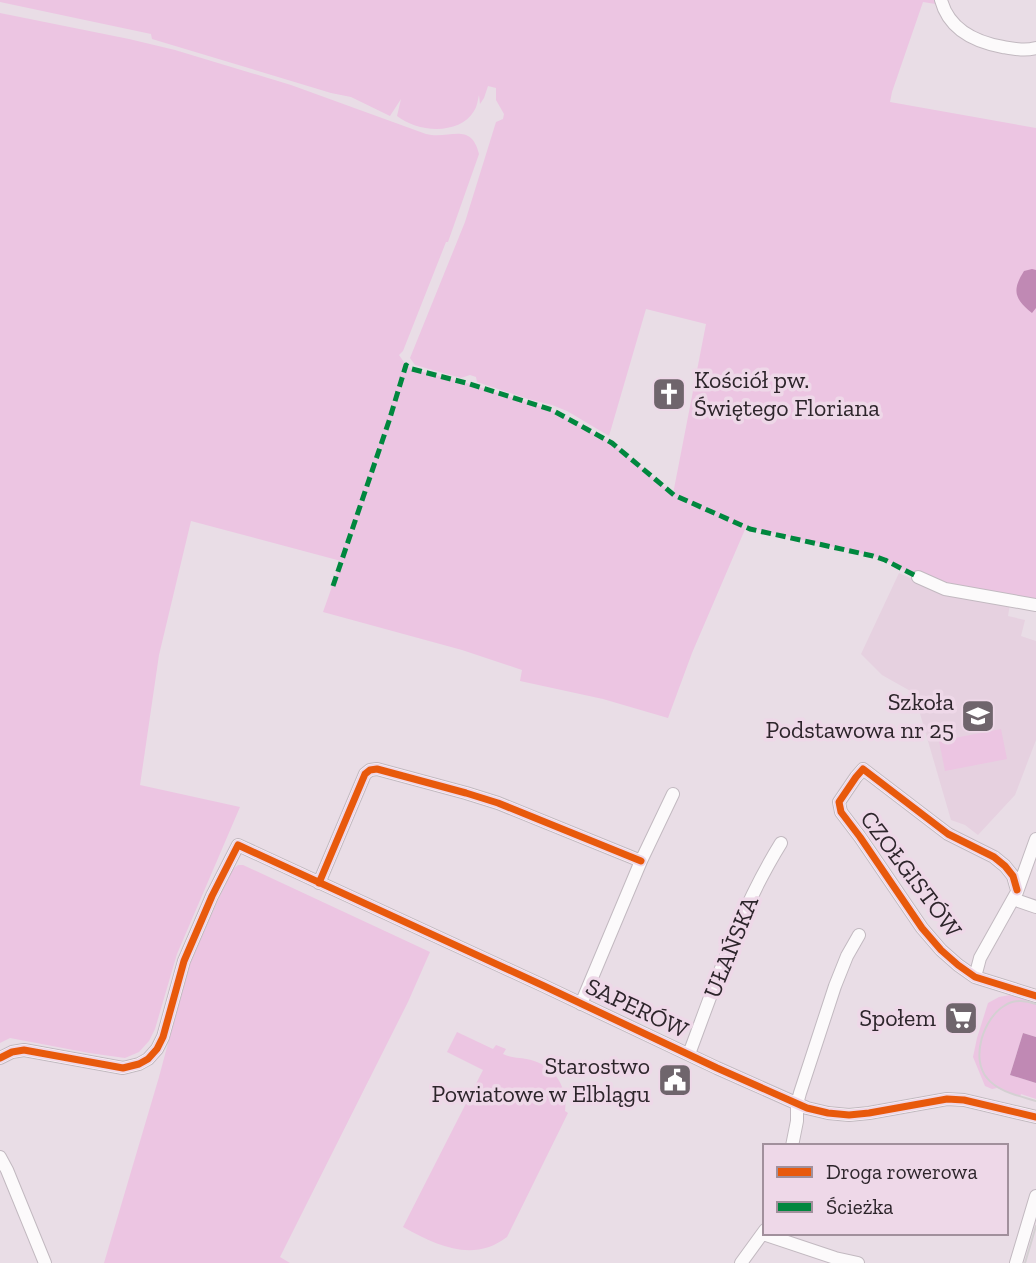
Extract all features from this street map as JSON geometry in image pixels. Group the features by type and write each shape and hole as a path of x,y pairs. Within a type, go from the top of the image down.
{"street":[{"path":"941,0 949,18 971,37 997,46 1021,50 1036,48"},
{"path":"918,577 945,589 1036,605"},
{"name":"CZOŁGISTÓW","path":"1015,895 1013,876 1005,866 994,857 948,834 863,769 839,802 841,812 933,941 975,977 1036,996"},
{"path":"319,883 365,774 373,770 489,800 641,862"},
{"path":"581,1003 673,794"},
{"path":"975,977 980,958 1015,895 1036,839"},
{"name":"UŁAŃSKA","path":"689,1054 740,919 781,843"},
{"name":"SAPERÓW","path":"0,1058 24,1050 123,1068 139,1064 152,1055 163,1037 184,961 238,845 797,1104 828,1113 849,1115 947,1099 964,1100 1036,1117"},
{"path":"1015,895 1036,907"},
{"path":"792,1144 797,1104 835,986 859,935"},
{"path":"0,1157 45,1263"},
{"path":"1016,1263 1036,1196"},
{"path":"741,1263 763,1233"},
{"path":"772,1235 835,1258 858,1263"}],"shaded area":[{"path":"0,0 941,0 942,5 923,2 890,102 1036,128 1036,605 918,577 873,556 746,527 692,653 668,718 603,699 520,681 522,670 462,650 323,612 341,561 191,521 159,655 140,785 240,807 177,954 155,1029 139,1052 125,1058 10,1038 0,1043 0,13 175,50 291,85 426,134 458,134 471,138 479,154 448,242 399,355 412,369 552,410 612,443 673,494 706,324 646,309 609,436 567,411 477,382 476,377 470,375 461,378 415,365 410,358 465,222 496,122 503,119 504,114 496,100 496,88 488,86 480,104 479,95 474,111 458,125 426,128 397,116 401,99 390,116 351,97 152,39 151,34"},
{"path":"1036,270 1036,308 1032,313 1018,299 1017,289 1024,271"},
{"name":"Szkoła Podstawowa nr 25","path":"899,573 944,593 1010,604 1008,616 1025,620 1021,636 1036,641 1036,740 1015,795 978,835 965,825 951,820 914,693 882,675 861,654"},
{"path":"1001,729 1007,759 945,771 939,741"},
{"path":"238,865 430,952 408,1002 280,1257 290,1263 104,1263 190,961 232,870"},
{"path":"1010,995 1036,1001 1036,1037 1023,1033 1010,1075 1036,1083 1036,1099 985,1086 973,1057 988,1003"},
{"path":"457,1032 493,1049 496,1045 506,1049 503,1054 507,1056 531,1060 547,1067 562,1086 565,1111 568,1113 507,1237 481,1249 455,1249 403,1227 483,1070 447,1052"},
{"path":"1023,1033 1036,1037 1036,1083 1010,1075"}],"tram line":[{"path":"1036,1004 1016,1001 997,1012 985,1029 980,1050 982,1070 992,1083 1010,1093 1036,1101"},
{"path":"1025,1263 1036,1226"}],"marked path":[{"path":"333,586 406,365 552,410 612,443 674,495 750,529 873,556 918,577"}],"cycle path":[{"path":"319,883 365,774 377,769 498,803 641,861"},
{"path":"1017,890 1013,876 994,857 948,834 863,769 839,802 841,812 922,928 941,950 975,977 1036,996"},
{"path":"0,1058 24,1050 123,1068 148,1059 163,1037 184,961 238,845 807,1108 849,1115 947,1099 964,1100 1036,1117"}],"place":[{"name":"Kościół pw. Świętego Floriana","path":"669,394"},
{"name":"Szkoła Podstawowa nr 25","path":"978,716"},
{"name":"Społem","path":"961,1018"},
{"name":"Starostwo Powiatowe w Elblągu","path":"675,1080"}]}
